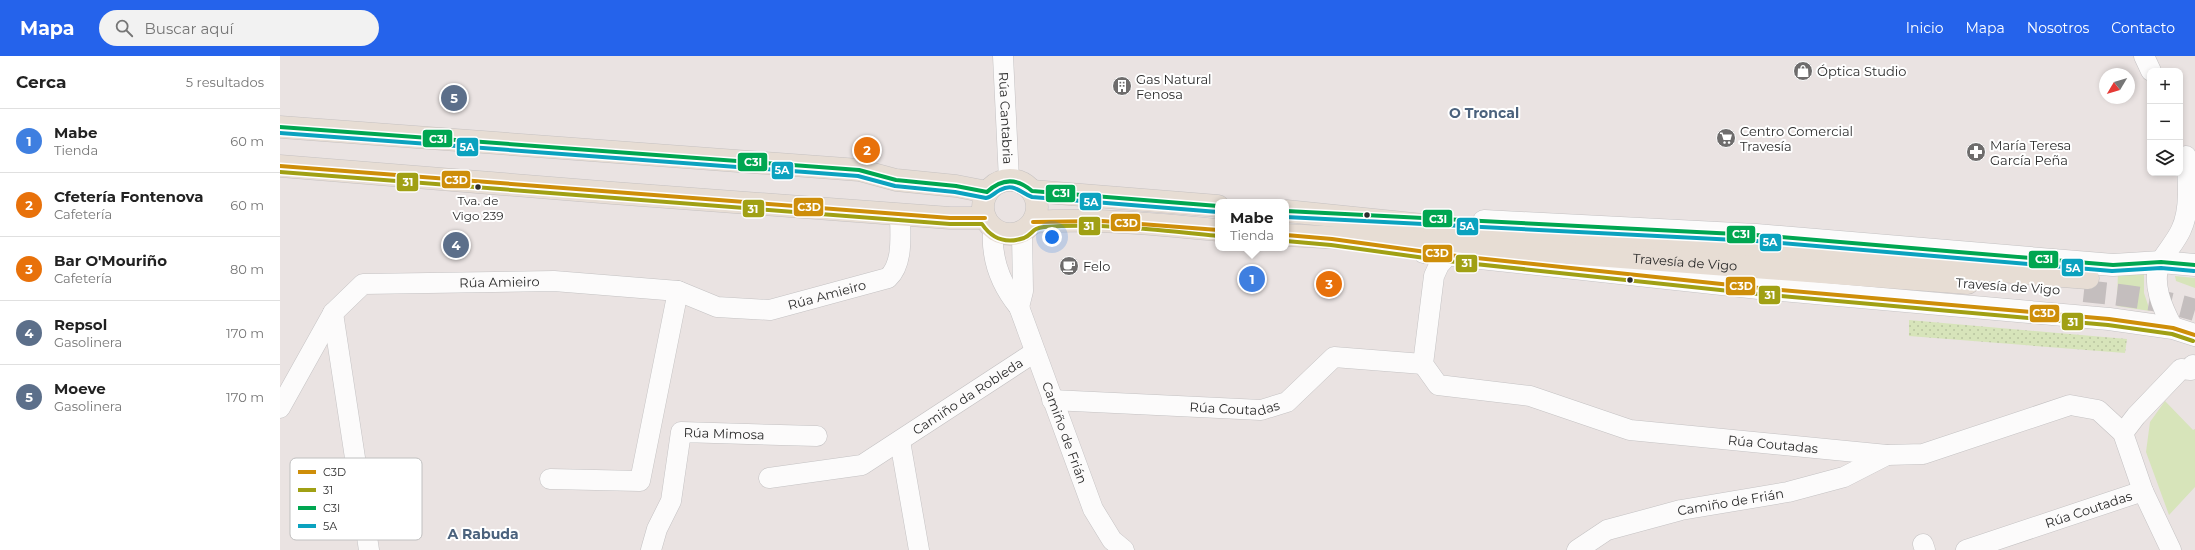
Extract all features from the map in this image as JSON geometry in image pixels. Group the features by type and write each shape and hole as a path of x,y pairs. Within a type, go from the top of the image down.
{"main road":[{"path":"280,127 859,170 896,180 956,186 987,192"},
{"path":"280,166 613,193 900,214 989,224 1007,235 1027,227 1078,219 1114,220 1215,230"},
{"path":"989,224 982,205 987,192 993,186 1009,180 1022,183 1032,191 1037,207 1027,227"},
{"path":"1032,191 1215,206"},
{"name":"Travesía de Vigo","path":"1289,211 1472,230 1742,250 2086,285 1758,269 1434,243 1332,239 1289,235"},
{"path":"1334,215 1756,235 2113,265 2161,262 2195,265"},
{"path":"1332,239 1448,255 1759,288 2110,318 2173,328 2195,335"}],"street":[{"name":"Rúa Cantabria","path":"1003,56 1009,180"},
{"path":"2144,56 2149,68"},
{"path":"2173,328 2160,302 2157,282 2161,262 2181,230 2185,218 2188,182 2187,156"},
{"name":"Rúa Amieiro","path":"280,408 333,313 363,284 554,281 678,291 716,307 770,310 888,278 894,272 897,264 900,214"},
{"name":"Camiño de Frián","path":"989,224 996,264 1009,294 1019,307 1093,509 1112,540 1124,550"},
{"path":"1019,307 1023,291 1027,227"},
{"path":"1423,364 1434,276 1439,265 1448,255"},
{"path":"550,480 640,481 678,291"},
{"path":"333,313 355,458"},
{"name":"Camiño da Robleda","path":"769,478 862,465 1035,352"},
{"name":"Rúa Coutadas","path":"1052,400 1261,410 1287,402 1334,357 1423,364 1438,385 1530,396 1630,430 1887,455 1923,454 2070,405 2098,410 2123,433 2143,491 2171,550"},
{"path":"2123,433 2136,416 2181,368 2192,368"},
{"name":"Rúa Mimosa","path":"651,550 658,529 671,500 681,432 817,436"},
{"name":"Camiño da Robleda","path":"900,440 920,550"},
{"name":"Camiño de Frián","path":"1577,550 1607,530 1681,510 1788,492 1844,477 1887,455"},
{"name":"Rúa Coutadas","path":"1966,550 2143,491"},
{"path":"367,540 369,550"}],"green space":[{"path":"2118,271 2144,272 2144,293 2150,311 2117,306"},
{"path":"2175,276 2195,278 2195,288 2176,281"},
{"path":"1909,320 2127,339 2125,353 1909,336"},
{"path":"2165,401 2193,430 2195,429 2195,487 2169,515 2146,452 2150,422"}],"tunnel":[{"path":"2084,291 2154,300 2195,310"}],"transit line":[{"name":"C3I","path":"280,127 859,170 896,180 956,186 987,192 998,184 1010,181 1021,184 1032,191 1215,206"},
{"name":"5A","path":"280,133 858,176 895,186 955,192 986,198 1009,187 1017,189 1032,197 1215,212"},
{"name":"C3D","path":"280,166 950,218 985,218"},
{"name":"31","path":"280,172 950,224 982,224 995,237 1005,240 1017,240 1024,238 1035,230 1044,227 1066,226 1130,228 1215,236"},
{"name":"C3I","path":"1289,211 1756,235 2113,265 2161,262 2195,265"},
{"name":"5A","path":"1289,217 1756,241 2112,271 2161,268 2194,271"},
{"name":"C3D","path":"1033,222 1102,221 1215,230"},
{"name":"C3D","path":"1289,235 1332,239 1448,255 1759,288 2109,319 2173,328 2195,335"},
{"name":"31","path":"1289,241 1331,245 1447,261 1758,294 2108,325 2172,334 2193,341"}],"place":[{"name":"Óptica Studio","path":"1803,71"},
{"name":"Gas Natural Fenosa","path":"1122,86"},
{"name":"Moeve","path":"454,98"},
{"name":"Centro Comercial Travesía","path":"1726,138"},
{"name":"Cfetería Fontenova","path":"867,150"},
{"name":"María Teresa García Peña","path":"1976,152"},
{"name":"Tva. de Vigo 239","path":"478,187"},
{"name":"Repsol","path":"456,245"},
{"name":"Felo","path":"1069,266"},
{"name":"Mabe","path":"1252,279"},
{"name":"Bar O'Mouriño","path":"1329,284"}],"district":[{"name":"O Troncal","path":"1484,113"},
{"name":"A Rabuda","path":"483,534"}]}
